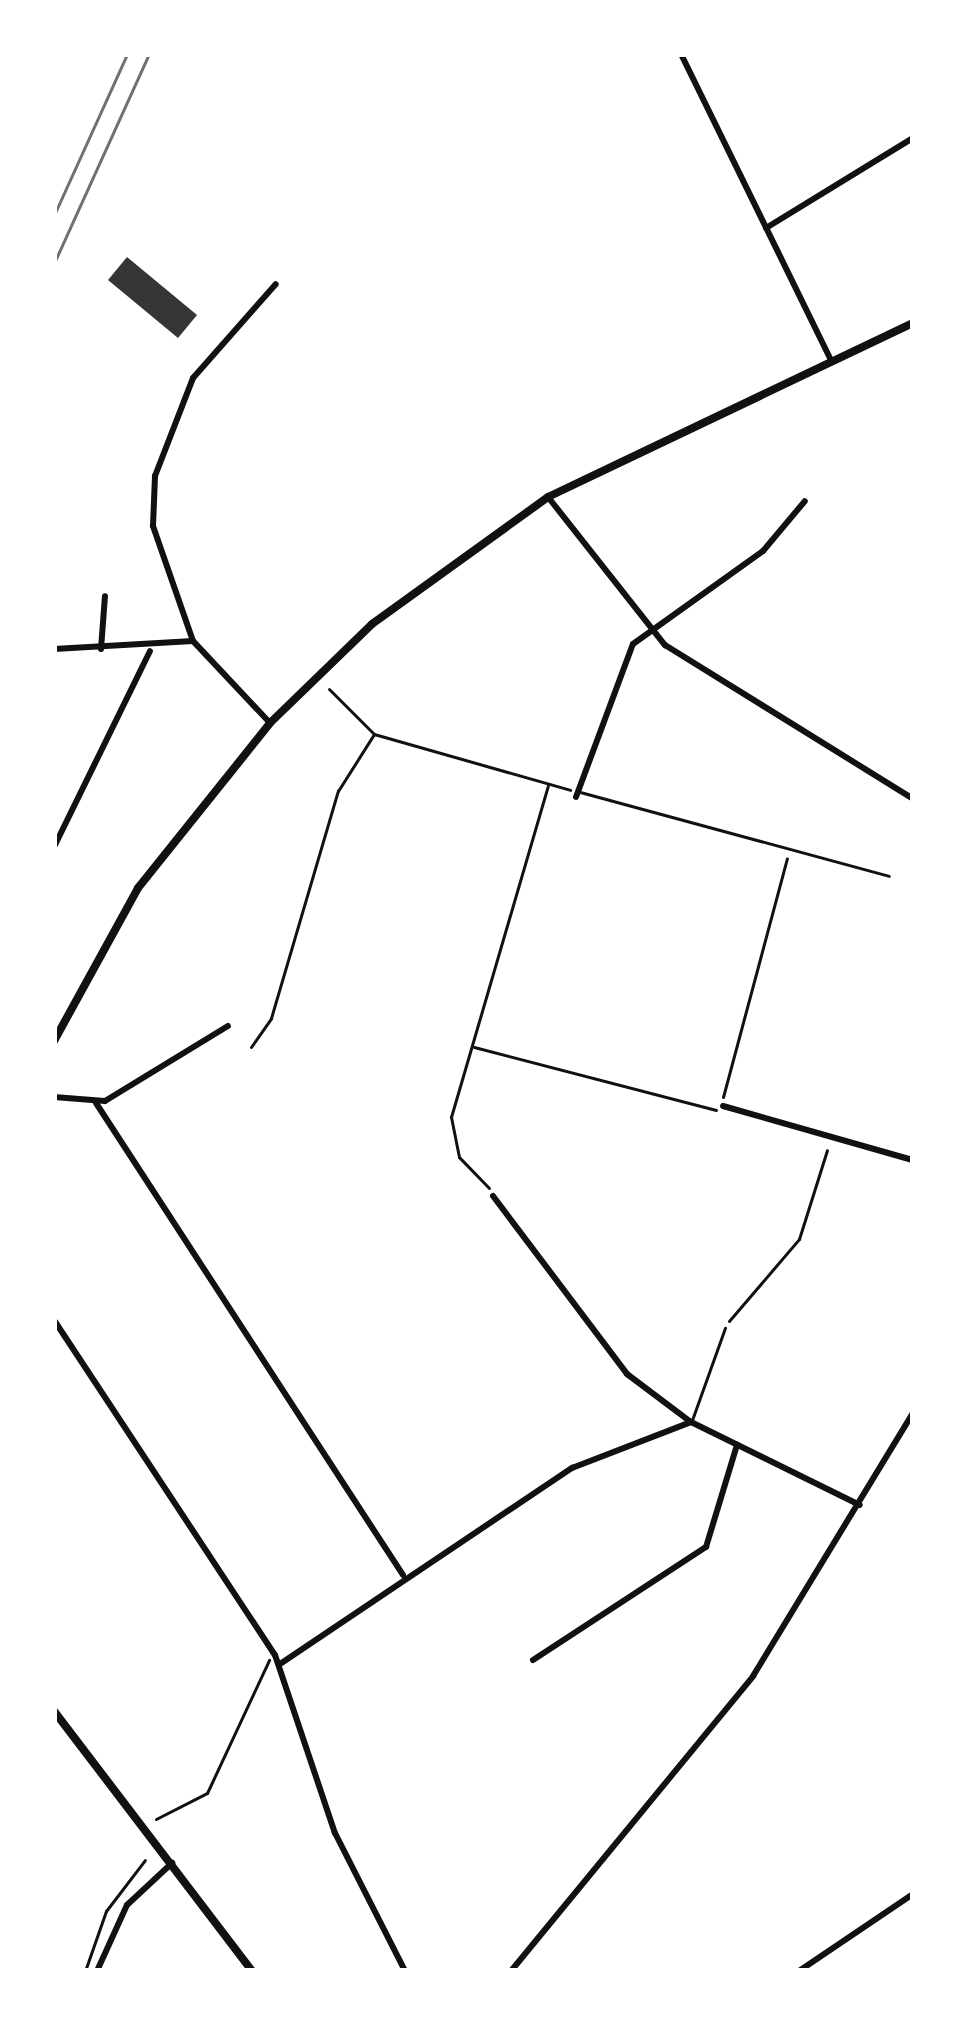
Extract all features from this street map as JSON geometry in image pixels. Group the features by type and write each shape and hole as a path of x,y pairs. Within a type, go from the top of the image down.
{"street":[{"path":"681,54 831,360"},
{"path":"766,228 913,138"},
{"path":"270,723 193,641 157,562 155,476 193,378 276,284"},
{"path":"54,1041 138,888 270,723 398,602 548,497 913,323"},
{"path":"548,497 648,629 913,799"},
{"path":"576,794 625,655 648,629 764,551 806,501"},
{"path":"100,650 105,596"},
{"path":"54,649 150,651 193,641"},
{"path":"54,847 150,651"},
{"path":"54,1097 96,1103 228,1026"},
{"path":"96,1103 403,1575"},
{"path":"723,1106 913,1160"},
{"path":"493,1196 574,1317 691,1422 860,1505"},
{"path":"54,1320 275,1654 335,1833 405,1971"},
{"path":"511,1971 753,1676 913,1413"},
{"path":"280,1664 403,1575 572,1468 691,1422"},
{"path":"533,1660 706,1547 737,1445"},
{"path":"54,1711 253,1971"},
{"path":"97,1971 127,1905 172,1863"},
{"path":"799,1971 913,1894"}],"lane":[{"path":"576,794 788,856 889,876"},
{"path":"691,1422 725,1328"}],"path":[{"path":"329,688 374,734 576,794"},
{"path":"251,1047 271,1018 338,791 374,734"},
{"path":"493,1196 451,1134 548,786"},
{"path":"472,1047 707,1116 723,1106 788,856"},
{"path":"723,1106 735,1117"},
{"path":"725,1328 800,1239 827,1150"},
{"path":"157,1819 207,1793 275,1654"},
{"path":"85,1971 106,1911 145,1860"}],"building":[{"path":"127,257 197,315 178,338 108,280"}],"railway":[{"path":"54,215 127,54"},
{"path":"54,263 149,54"}]}
